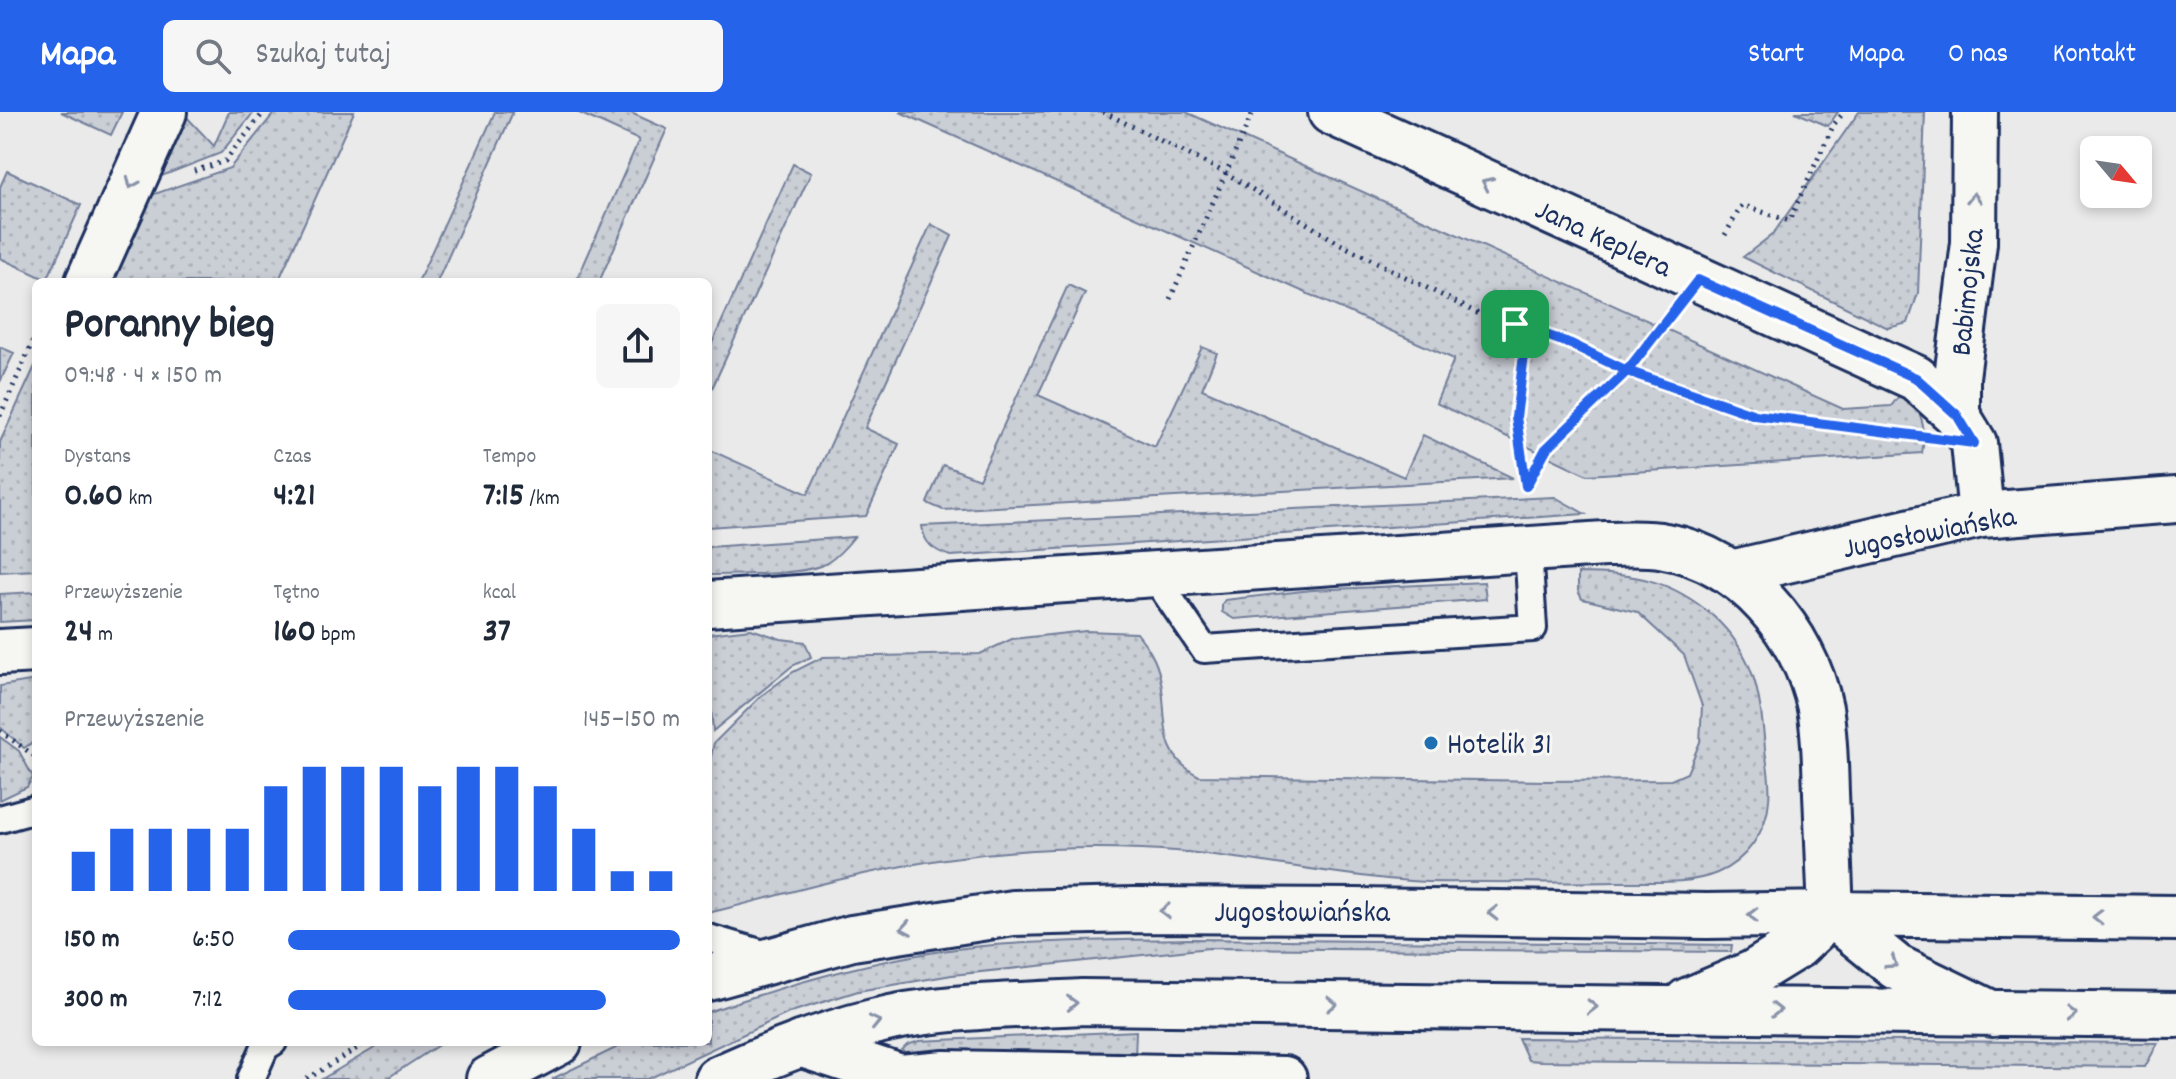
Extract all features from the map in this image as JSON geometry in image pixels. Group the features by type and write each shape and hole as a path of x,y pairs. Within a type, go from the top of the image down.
{"street":[{"path":"90,278 164,112"},
{"name":"Jana Keplera","path":"1331,112 1916,378 1965,429"},
{"name":"Babimojska","path":"1975,112 1974,243 1957,377 1981,515"},
{"name":"Jugosłowiańska","path":"1731,573 1981,515 2176,500"},
{"path":"712,604 1636,543 1667,546 1708,559 1731,573 1784,624 1802,654 1813,682 1824,743 1831,914 1896,967 1993,1014"},
{"path":"0,652 32,650"},
{"name":"Jugosłowiańska","path":"712,977 852,938 1013,913 1133,910 2176,918"},
{"path":"1670,1008 1753,973 1797,946 1831,914"},
{"path":"717,1079 806,1061 875,1021 954,1009 1082,1002 2176,1015"},
{"path":"489,1079 551,1046"},
{"path":"806,1061 900,1077 945,1073 1284,1079"}],"lane":[{"path":"1153,574 1204,649 1533,628 1528,549"},
{"path":"0,819 32,810"},
{"path":"712,939 777,958"},
{"path":"251,1079 267,1046"}],"path":[{"path":"1103,112 1226,173 1340,244 1477,313 1571,344 1627,371 1755,415 1965,429"},
{"path":"1170,299 1253,112"},
{"path":"1515,324 1525,348 1516,417 1526,486 1546,449 1627,371 1698,280 1742,205 1789,221 1834,124 1844,112"},
{"path":"0,416 32,344"},
{"path":"0,731 32,754"},
{"path":"307,1079 361,1046"}],"shaded area":[{"path":"61,112 122,112 111,135"},
{"path":"182,112 214,146 229,112 254,112 221,153 149,181"},
{"path":"275,112 354,112 280,278 113,278 143,198 230,168"},
{"path":"495,112 513,112 439,278 420,278"},
{"path":"577,112 629,112 667,129 601,278 578,278 639,140"},
{"path":"900,112 1186,112 1843,409 1891,406 1903,391 1922,419 1922,453 1587,475 1436,403 1454,359"},
{"path":"1795,112 1838,112 1828,126"},
{"path":"1859,112 1925,112 1918,293 1908,323 1888,328 1743,257 1773,234"},
{"path":"793,164 811,173 712,388 712,343"},
{"path":"7,171 81,205 48,278 0,258 0,187"},
{"path":"931,224 952,236 865,428 899,444 866,516 712,527 712,451 808,494"},
{"path":"1068,285 1085,293 1038,395 1155,447 1202,347 1217,353 1202,389 1404,477 1423,435 1513,478 943,510 927,503 943,465 979,479"},
{"path":"0,347 14,353 0,382"},
{"path":"32,373 32,570 0,572 0,442"},
{"path":"1555,497 1585,514 951,556 931,546 922,526"},
{"path":"854,537 827,563 769,574 712,575 712,547"},
{"path":"1578,573 1633,577 1666,586 1713,616 1727,630 1747,661 1761,711 1769,794 1767,812 1759,834 1746,853 1727,868 1692,880 1666,882 1428,882 1174,851 1072,848 1002,852 898,867 712,912 714,743 761,696 793,672 823,657 980,654 1012,639 1086,631 1137,633 1158,671 1170,745 1185,767 1199,776 1546,781 1671,780 1687,773 1700,742 1702,706 1684,655 1637,612 1582,599 1578,591"},
{"path":"1484,582 1486,599 1234,619 1222,612 1225,600 1312,590"},
{"path":"32,592 32,620 0,622 0,594"},
{"path":"751,629 781,639 805,642 811,657 792,666 713,731 712,634"},
{"path":"32,681 32,743 24,748 0,727 0,686"},
{"path":"0,737 19,751 32,779 27,787 0,800"},
{"path":"1190,939 1732,945 1731,952 1209,948 952,975 858,991 791,1012 648,1079 552,1079 620,1046 712,1046 712,1011 813,979 921,954 994,945"},
{"path":"1136,1031 1135,1058 911,1055 902,1050 919,1041"},
{"path":"1518,1038 2158,1043 2145,1067 1540,1061 1528,1060"},
{"path":"378,1046 437,1046 386,1079 322,1079"}],"place":[{"name":"Hotelik 31","path":"1431,743"}],"route":[{"path":"1515,324 1525,348 1516,417 1526,486 1546,449 1627,371 1698,280 1916,378 1957,415 1974,443 1755,415 1627,371 1571,344 1515,324"}]}
